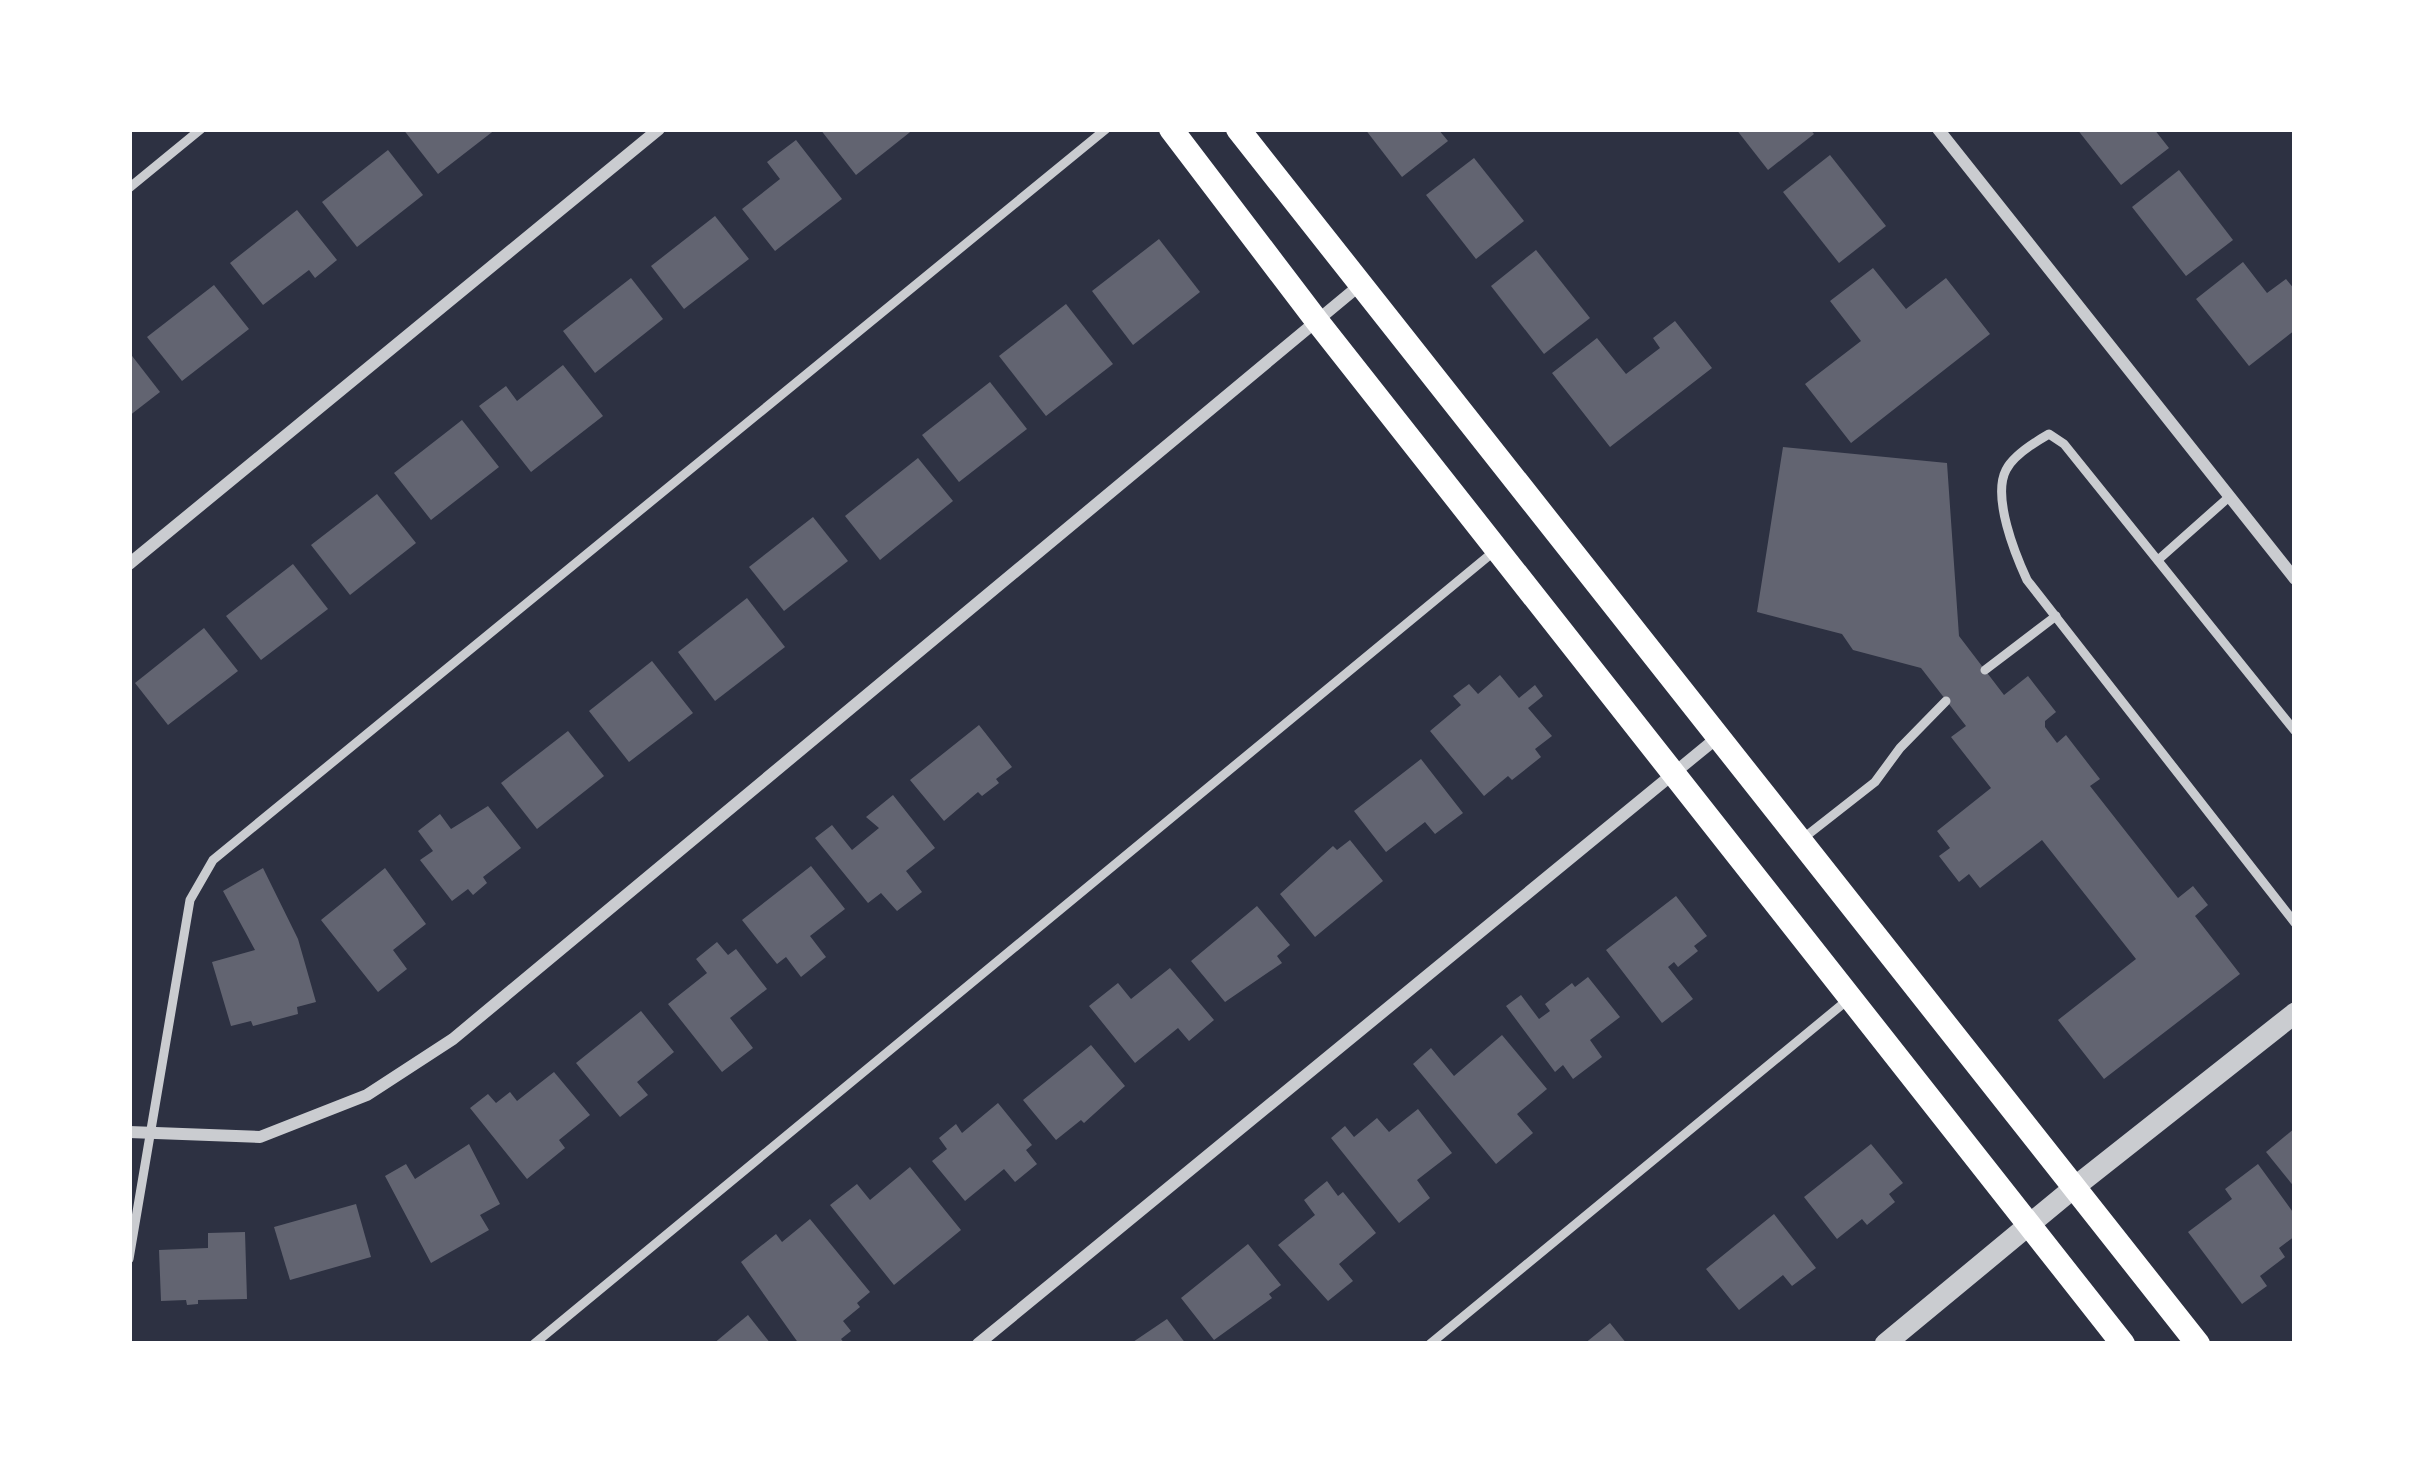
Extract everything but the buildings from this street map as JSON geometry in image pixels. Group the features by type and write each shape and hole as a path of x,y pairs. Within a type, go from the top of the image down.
{"main road":[{"path":"1171,129 2123,1344"},
{"path":"1238,129 2198,1344"}],"street":[{"path":"129,564 659,129"},
{"path":"1938,129 2295,579"},
{"path":"129,1132 260,1137 367,1095 452,1040 1360,284"},
{"path":"978,1344 1718,737"},
{"path":"1885,1344 2295,1013"}],"lane":[{"path":"129,188 201,129"},
{"path":"129,1259 190,901 213,860 1106,129"},
{"path":"2295,731 2064,444 2049,434 2007,466 2001,484 2011,546 2027,580 2295,923"},
{"path":"2158,560 2229,497"},
{"path":"534,1344 1497,549"},
{"path":"1985,670 2056,616"},
{"path":"1801,840 1875,782 1946,700"},
{"path":"1430,1344 1850,998"}]}
